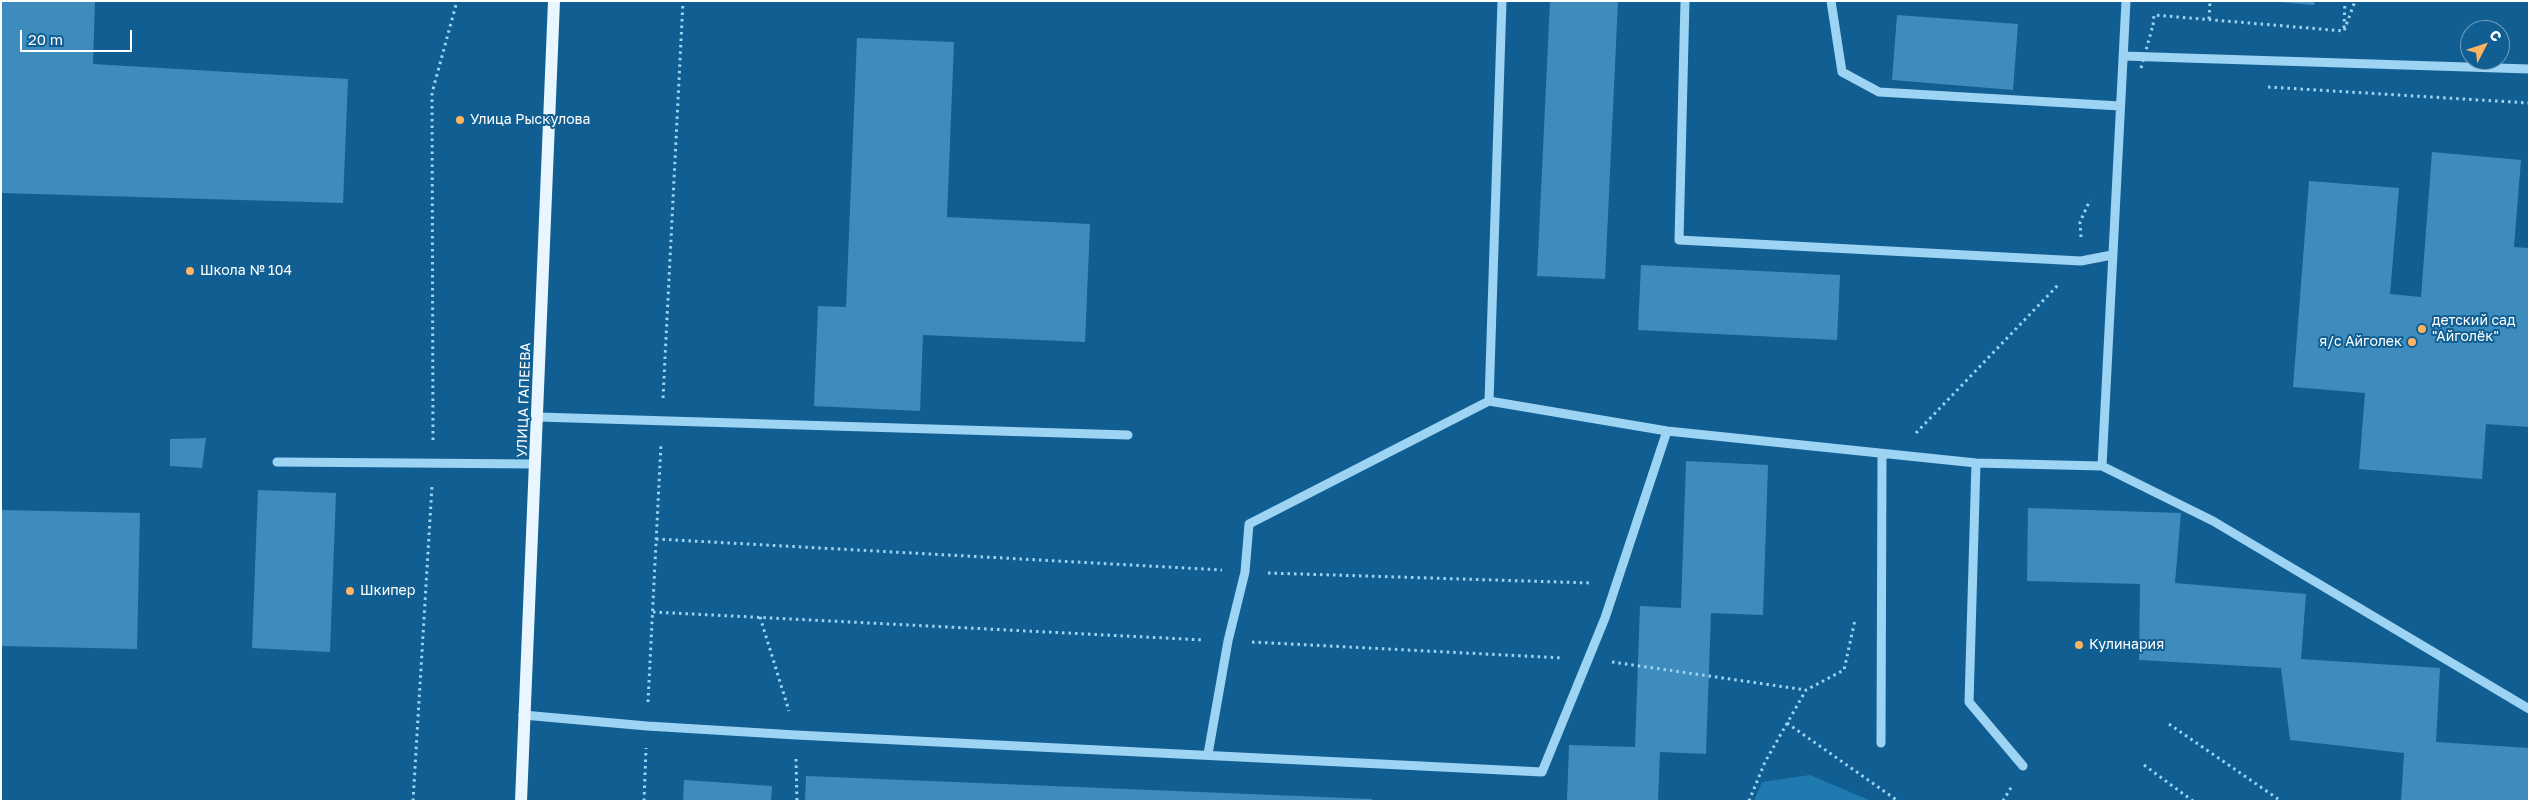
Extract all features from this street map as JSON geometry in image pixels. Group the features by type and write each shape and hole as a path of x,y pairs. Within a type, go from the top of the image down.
{"main road":[{"name":"УЛИЦА ГАПЕЕВА","path":"521,801 523,715 536,464 554,1"}],"lane":[{"path":"1489,401 1502,1"},
{"path":"1685,1 1679,240 2081,261 2112,255"},
{"path":"1831,1 1842,72 1879,92 2120,106"},
{"path":"2102,466 2126,1"},
{"path":"2123,56 2529,68"},
{"path":"1208,754 1228,641 1246,572 1249,524 1489,401 1667,431 1882,454 1976,463 2102,466 2213,521 2529,709"},
{"path":"538,416 662,422 1128,435"},
{"path":"523,715 647,726 1542,772 1616,584 1667,431"},
{"path":"1881,743 1882,454"},
{"path":"276,462 433,465 536,464"},
{"path":"1976,463 1969,702 2023,766"}],"path":[{"path":"413,801 433,465 432,93 457,1"},
{"path":"644,801 683,1"},
{"path":"2209,19 2210,1"},
{"path":"2344,31 2345,1"},
{"path":"2344,31 2355,1"},
{"path":"2141,68 2154,25 2154,14 2344,31"},
{"path":"2259,87 2529,103"},
{"path":"1899,455 1928,420 2081,261 2080,222 2093,195"},
{"path":"656,539 1246,572 1616,584"},
{"path":"652,612 1588,659 1806,690"},
{"path":"1749,801 1766,762 1806,690 1844,670 1857,614"},
{"path":"760,617 796,734 796,801"},
{"path":"1787,723 1898,801"},
{"path":"2170,724 2281,801"},
{"path":"2144,765 2193,801"}],"shaded area":[{"path":"1810,775 1871,801 1754,801 1762,782"}],"building":[{"path":"1,1 95,1 93,64 348,79 343,203 1,193"},
{"path":"1550,1 1618,1 1605,279 1537,276"},
{"path":"2268,1 2315,1 2314,5"},
{"path":"1897,15 2018,24 2013,90 1892,80"},
{"path":"857,38 954,42 947,217 1090,224 1085,342 923,335 920,411 814,406 818,306 846,307"},
{"name":"я/c Айголек","path":"2432,152 2521,160 2514,247 2529,248 2529,427 2486,424 2482,479 2359,469 2365,393 2293,387 2309,181 2399,188 2390,294 2421,297"},
{"path":"1641,265 1840,275 1837,340 1638,330"},
{"path":"206,438 202,468 170,466 170,439"},
{"path":"1686,461 1768,465 1763,615 1711,613 1706,754 1660,752 1658,801 1567,801 1569,745 1635,747 1640,606 1681,608"},
{"path":"258,490 336,493 330,652 252,648"},
{"path":"2028,508 2181,513 2175,583 2306,594 2301,659 2440,668 2436,742 2529,748 2529,801 2401,801 2404,753 2290,740 2281,668 2139,660 2140,584 2027,581"},
{"path":"1,510 140,513 137,649 1,646"},
{"path":"806,776 1372,799 1372,801 805,801"},
{"path":"684,780 772,786 771,801 683,801"}],"place":[{"name":"Улица Рыскулова","path":"460,120"},
{"name":"Школа № 104","path":"190,271"},
{"name":"детский сад \"Айголёк\"","path":"2422,329"},
{"name":"я/c Айголек","path":"2412,342"},
{"name":"Шкипер","path":"350,591"},
{"name":"Кулинария","path":"2079,645"}]}
